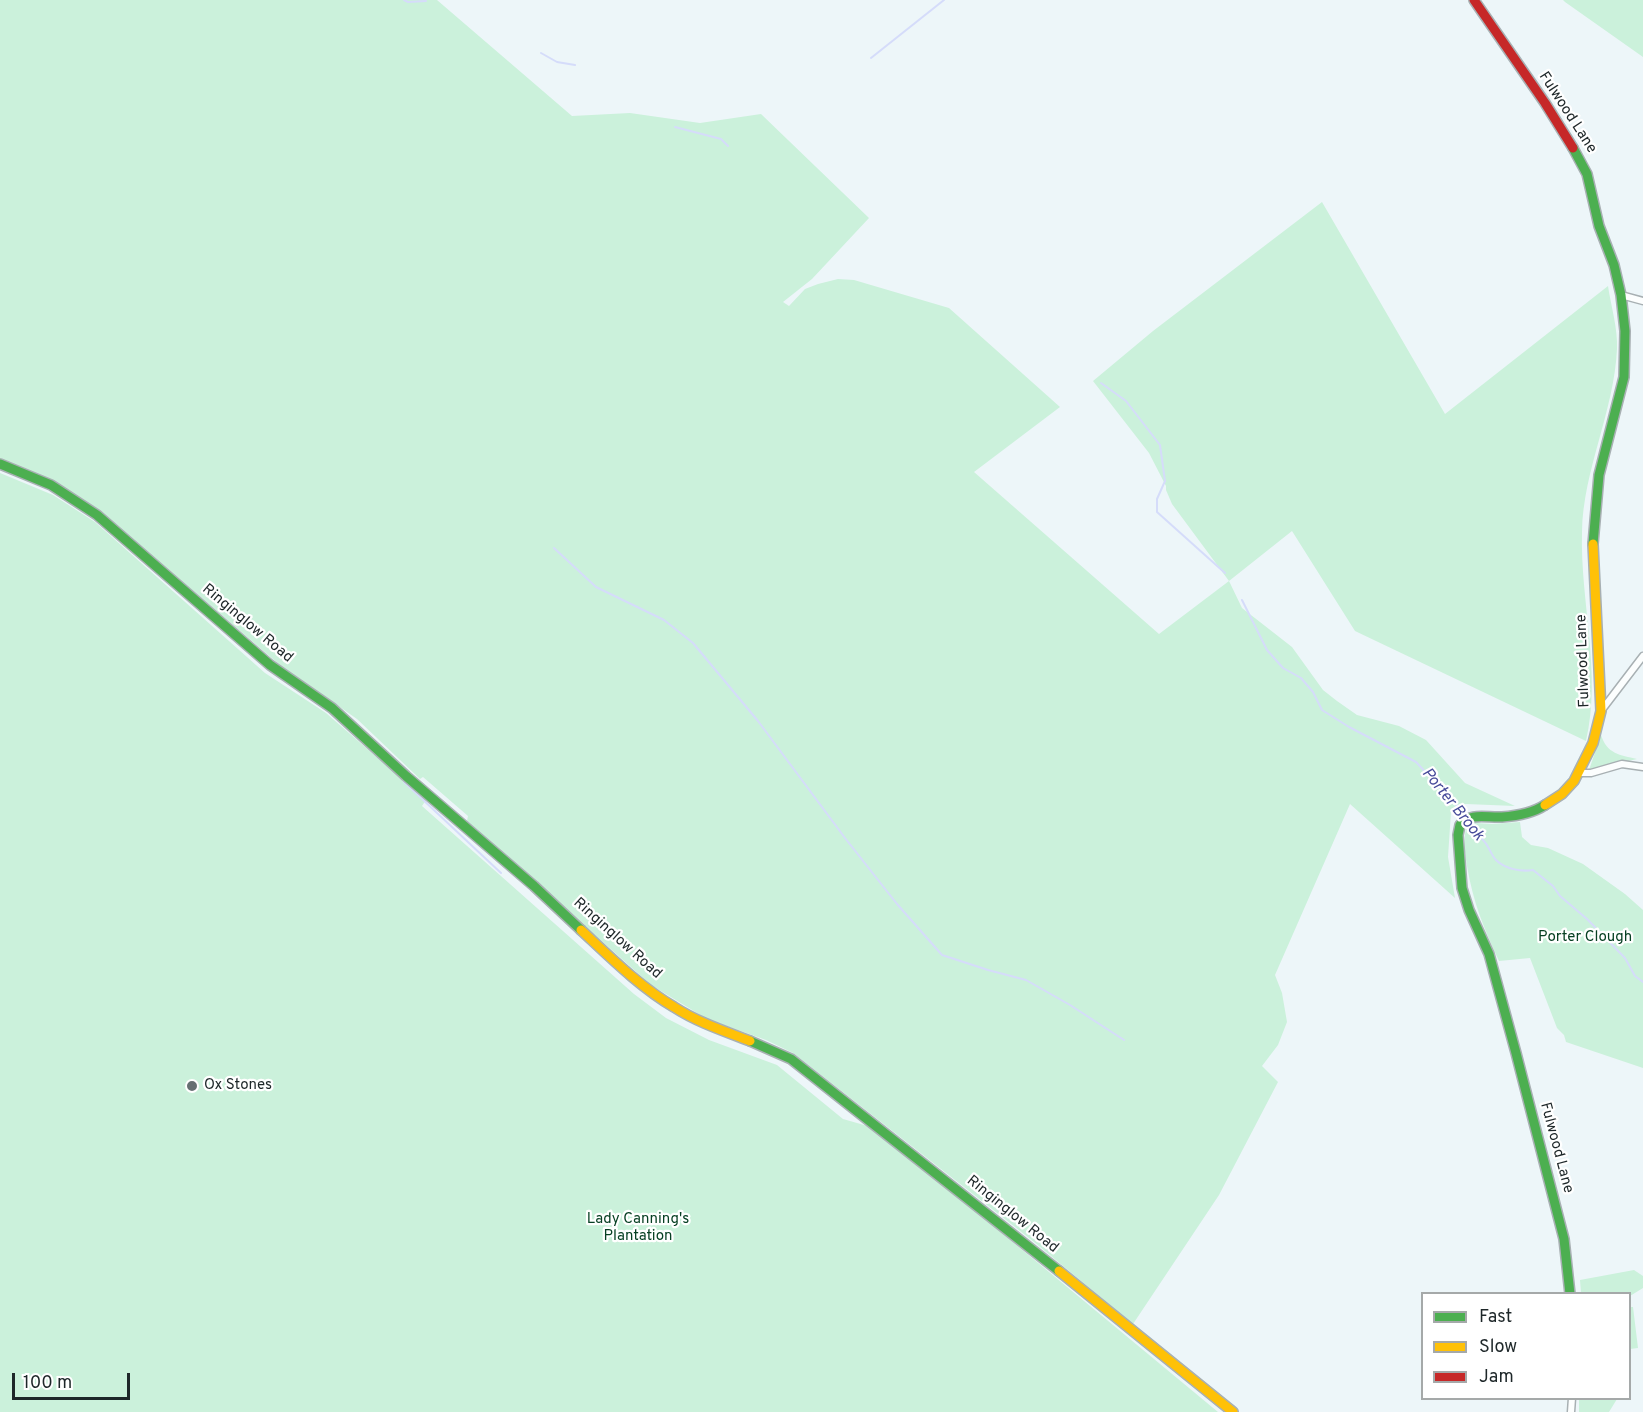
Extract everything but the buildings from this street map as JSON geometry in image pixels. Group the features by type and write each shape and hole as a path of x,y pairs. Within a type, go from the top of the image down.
{"street":[{"name":"Fulwood Lane","path":"1474,0 1549,108 1587,174 1599,226 1614,265 1621,295 1625,331 1624,378 1599,475 1593,540 1602,711 1593,743 1580,773 1562,794 1536,811 1504,817 1470,817 1460,825 1458,835 1462,888 1469,910 1489,954 1513,1042 1564,1239 1570,1292"},
{"path":"1621,295 1643,301"},
{"name":"Ringinglow Road","path":"0,464 44,482 80,502 97,515 270,665 332,708 645,986 673,1007 708,1025 791,1059 970,1199 1233,1412"},
{"path":"1602,711 1643,657"},
{"path":"1580,773 1591,773 1622,764 1643,767"}],"green space":[{"path":"0,0 437,0 572,116 630,113 700,123 761,114 869,218 812,279 783,302 789,306 805,289 838,279 854,280 949,308 1060,407 974,472 1159,634 1229,581 1242,608 1292,647 1323,690 1357,715 1399,726 1426,740 1465,783 1515,806 1466,804 1459,805 1451,812 1448,857 1455,898 1350,804 1275,975 1282,993 1287,1022 1278,1045 1262,1066 1278,1082 1219,1195 1133,1324 1034,1242 793,1053 766,1040 707,1019 651,985 467,821 468,816 423,777 420,779 357,719 281,666 95,507 53,481 0,459"},
{"path":"1563,0 1643,0 1643,57 1565,2"},
{"path":"1322,202 1445,414 1608,286 1616,334 1615,372 1587,486 1582,532 1592,690 1586,741 1355,631 1292,531 1229,581 1172,504 1166,486 1149,453 1093,381 1153,331"},
{"name":"Lady Canning's Plantation","path":"0,473 53,495 95,522 265,673 326,713 426,800 422,806 634,994 666,1018 709,1040 777,1065 843,1119 871,1127 1218,1412 0,1412"},
{"path":"1601,735 1611,750 1637,759 1589,770"},
{"name":"Porter Clough","path":"1520,822 1522,837 1531,845 1548,848 1583,864 1643,910 1643,1068 1566,1042 1564,1035 1557,1028 1530,958 1499,961 1472,892 1464,843 1465,834 1466,829 1475,823"},
{"path":"1634,1270 1643,1276 1643,1288 1631,1295 1631,1292 1581,1292 1580,1280"},
{"path":"1631,1307 1633,1307 1638,1348 1631,1349"},
{"path":"1579,1400 1616,1400 1609,1412 1579,1412"}],"waterway":[{"name":"Porter Brook","path":"404,0 408,2 426,1"},
{"path":"871,58 944,0"},
{"name":"Porter Brook","path":"541,53 557,62 575,65"},
{"name":"Porter Brook","path":"675,127 721,139 728,146"},
{"name":"Porter Brook","path":"1101,383 1126,401 1160,445 1165,481 1157,499 1157,512 1225,573"},
{"path":"554,548 596,587 664,620 693,643 758,721 897,904 942,955 1026,980 1124,1040"},
{"name":"Porter Brook","path":"1242,600 1267,650 1283,668 1301,678 1313,692 1322,710 1349,727 1416,762 1459,808 1465,818"},
{"path":"404,782 501,873"},
{"name":"Porter Brook","path":"1468,822 1500,863 1513,869 1533,870 1553,886 1560,896 1587,919 1625,958 1635,976 1643,982"}],"traffic: fast":[{"path":"1573,148 1587,174 1599,226 1614,265 1621,295 1625,331 1624,377 1599,475 1593,544"},
{"path":"0,464 51,485 97,515 270,665 332,708 581,930"},
{"path":"1545,805 1519,815 1469,818 1460,825 1458,835 1462,888 1469,910 1489,954 1516,1053 1564,1239 1570,1292"},
{"path":"750,1041 791,1059 1059,1271"}],"traffic: slow":[{"path":"1545,805 1562,794 1574,781 1593,743 1601,711 1593,544"},
{"path":"581,930 661,999 701,1022 750,1041"},
{"path":"1059,1271 1233,1412"}],"traffic: jam":[{"path":"1474,0 1573,148"}],"place":[{"name":"Ox Stones","path":"192,1086"}]}
